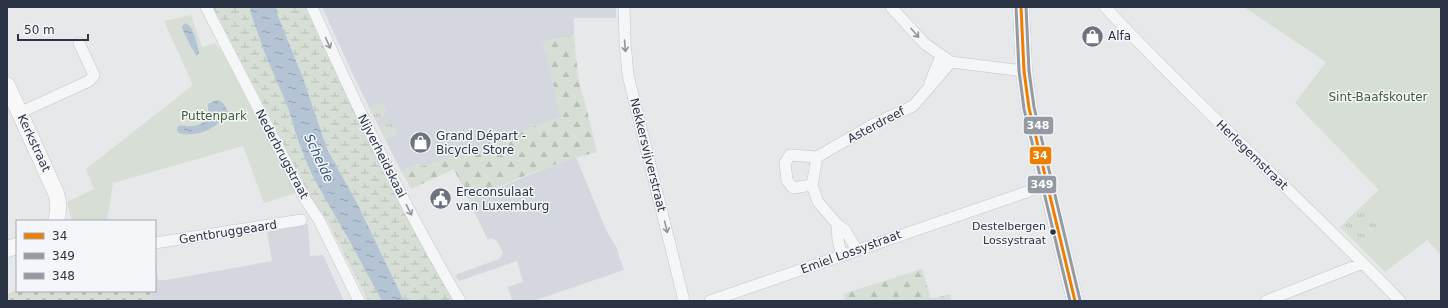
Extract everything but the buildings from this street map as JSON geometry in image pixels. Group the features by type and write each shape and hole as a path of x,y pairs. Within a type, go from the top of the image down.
{"main road":[{"path":"1021,7 1024,71 1029,108 1075,301"},
{"name":"Kerkstraat","path":"7,85 56,193 59,202 56,220"}],"street":[{"name":"Nederbrugstraat","path":"206,7 305,199 319,220 359,301"},
{"name":"Nijverheidskaai","path":"312,7 348,89 410,211 460,301"},
{"name":"Nekkersvijverstraat","path":"624,7 628,75 684,301"},
{"path":"891,7 925,44 946,59 1024,71"},
{"name":"Herlegemstraat","path":"1105,7 1193,98 1364,263 1400,301"},
{"path":"19,112 89,81 94,75 79,43"},
{"name":"Asterdreef","path":"817,157 874,124 913,106 929,87 946,59"},
{"path":"812,185 793,188 788,180 785,163 790,155 817,157 812,185 818,202 837,224 845,230 857,250"},
{"name":"Emiel Lossystraat","path":"710,301 1047,185"},
{"name":"Gentbruggeaard","path":"156,244 301,220"},
{"path":"837,224 838,240 842,256"},
{"path":"1266,301 1364,263"}],"shaded area":[{"path":"322,7 616,7 616,18 574,18 574,35 543,42 561,117 421,168 419,163 401,171 355,79"},
{"path":"576,157 606,230 618,250 624,270 533,301 510,301 512,300 508,287 523,282 517,261 459,281 455,275 499,259 503,253 497,241 491,238 488,240 469,201 536,172"},
{"path":"308,224 310,256 323,255 344,301 153,301 151,292 156,292 156,268 158,279 167,280 272,261 267,232"}],"green space":[{"path":"213,7 250,7 265,54 287,105 299,143 382,301 368,301 327,220 314,203"},
{"path":"276,7 307,7 344,91 405,213 454,301 404,301 357,203 327,149 303,78 278,16"},
{"name":"Sint-Baafskouter","path":"1244,7 1441,7 1441,255 1427,240 1385,272 1358,245 1382,220 1366,202 1379,190 1295,103 1326,62"},
{"name":"Puttenpark","path":"191,15 202,47 215,43 223,53 296,193 264,203 243,146 113,183 107,220 72,220 67,202 94,189 86,169 193,85 164,21"},
{"path":"574,35 580,87 597,152 564,161 532,173 469,201 454,169 411,189 401,171 419,163 421,167 561,117 543,42"},
{"path":"382,102 387,113 376,120 369,108"},
{"path":"391,123 398,134 385,139 380,128"},
{"path":"1366,202 1383,220 1358,245 1340,227"},
{"path":"922,269 931,299 950,294 951,301 846,301 843,294"},
{"path":"16,290 16,292 151,292 153,301 7,301 7,294"}],"water":[{"name":"Schelde","path":"250,7 276,7 278,16 303,78 327,149 357,203 404,301 382,301 312,175 299,143 287,105 265,54"},
{"path":"186,23 189,25 195,36 199,53 197,56 188,41 182,26"},
{"path":"216,100 223,103 228,112 234,116 234,120 222,119 213,127 202,132 191,134 179,133 177,130 178,126 193,126 206,121 208,104"}],"transit line":[{"name":"349","path":"1016,7 1019,71 1024,109 1070,301"},
{"name":"34","path":"1021,7 1024,71 1029,108 1075,301"},
{"name":"348","path":"1026,7 1029,71 1034,107 1080,300"}],"place":[{"name":"Alfa","path":"1093,36"},
{"name":"Grand Départ - Bicycle Store","path":"421,143"},
{"name":"Ereconsulaat van Luxemburg","path":"440,199"},
{"name":"Destelbergen Lossystraat","path":"1053,232"}]}
